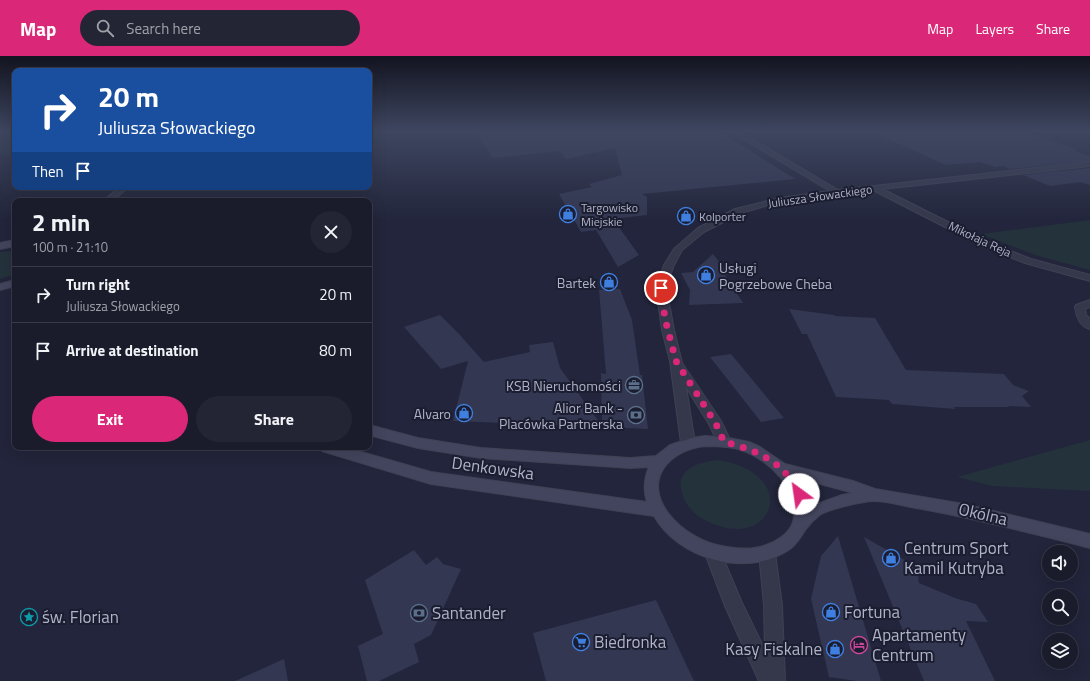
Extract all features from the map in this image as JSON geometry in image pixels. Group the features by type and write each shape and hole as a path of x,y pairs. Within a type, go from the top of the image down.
{"main road":[{"path":"0,246 12,243"},
{"name":"Denkowska","path":"372,431 418,443 481,452 623,462 659,461"},
{"path":"705,441 724,442 744,446 763,455 780,468 795,485 803,504 802,523 788,543 767,553 738,556 712,551 689,541 670,526 658,510 652,496 651,483 653,471 659,461 672,450 688,443 705,441"},
{"name":"Denkowska","path":"337,450 431,478 658,510"},
{"name":"Okólna","path":"780,468 853,487 874,495 964,510 1090,541"},
{"name":"Okólna","path":"802,523 816,510 842,501 874,495"}],"street":[{"path":"785,161 837,192"},
{"name":"Juliusza Słowackiego","path":"688,443 676,361 668,330 661,288 669,265 678,250 701,230 738,211 780,200 837,192 1090,164"},
{"name":"Mikołaja Reja","path":"874,188 987,245 1028,262 1090,278"},
{"path":"111,198 121,190"},
{"path":"1090,303 1080,307 1081,316 1090,326"},
{"name":"Juliusza Słowackiego","path":"676,361 716,424 724,442"},
{"path":"712,551 734,606 769,681"},
{"path":"767,553 773,605 775,681"}],"shaded area":[{"path":"1090,220 1090,270 1035,255 981,234"},
{"path":"12,251 12,275 0,279 0,252"},
{"path":"1090,440 1090,491 993,486 957,477"},
{"path":"719,460 746,468 762,481 770,495 769,509 761,521 746,528 727,528 703,519 695,514 689,507 681,489 683,475 687,470 699,464"}],"building":[{"path":"618,161 767,161 795,179 642,194 647,197 647,215 613,219 639,255 618,267 596,230 581,232 559,194 592,187 589,184 622,175"},
{"path":"937,161 1088,161 1010,169 1003,166 995,167 980,162 946,165"},
{"path":"1090,168 1090,185 1080,182 1050,186 1023,175"},
{"path":"713,254 730,275 725,275 743,303 689,305 690,290 681,273 693,272"},
{"path":"620,289 632,320 640,375 642,375 648,429 453,421 468,361 441,369 404,327 440,315 484,362 530,352 529,345 553,342 560,368 602,426 601,373 606,374 599,290"},
{"path":"789,309 835,316 875,318 906,370 1004,374 1013,385 1029,391 1022,396 1031,407 954,407 955,409 892,404 889,400 836,397 807,334 802,334"},
{"path":"731,354 784,418 761,422 710,357"},
{"path":"838,536 881,681 856,681 829,677 811,599 821,556"},
{"path":"864,537 917,567 919,583 955,598 976,604 988,622 966,621 995,681 924,681"},
{"path":"414,550 426,565 437,557 443,564 461,569 431,635 414,644 419,662 379,681 367,681 358,646 383,634 365,580"},
{"path":"656,600 694,681 546,681 533,633"},
{"path":"284,659 288,681 235,681"}],"place":[{"name":"Targowisko Miejskie","path":"568,214"},
{"name":"Kolporter","path":"686,216"},
{"name":"Usługi Pogrzebowe Cheba","path":"706,275"},
{"name":"Bartek","path":"609,282"},
{"name":"KSB Nieruchomości","path":"634,385"},
{"name":"Alvaro","path":"464,413"},
{"name":"Alior Bank - Placówka Partnerska","path":"636,415"},
{"name":"Centrum Sport Kamil Kutryba","path":"891,558"},
{"name":"Fortuna","path":"831,612"},
{"name":"Santander","path":"419,613"},
{"name":"św. Florian","path":"29,617"},
{"name":"Biedronka","path":"581,642"},
{"name":"Apartamenty Centrum","path":"859,645"},
{"name":"Kasy Fiskalne","path":"835,649"}],"route":[{"path":"661,288 665,319 676,361 716,424 724,442 744,446 763,455 780,468 795,485 799,494"}]}
